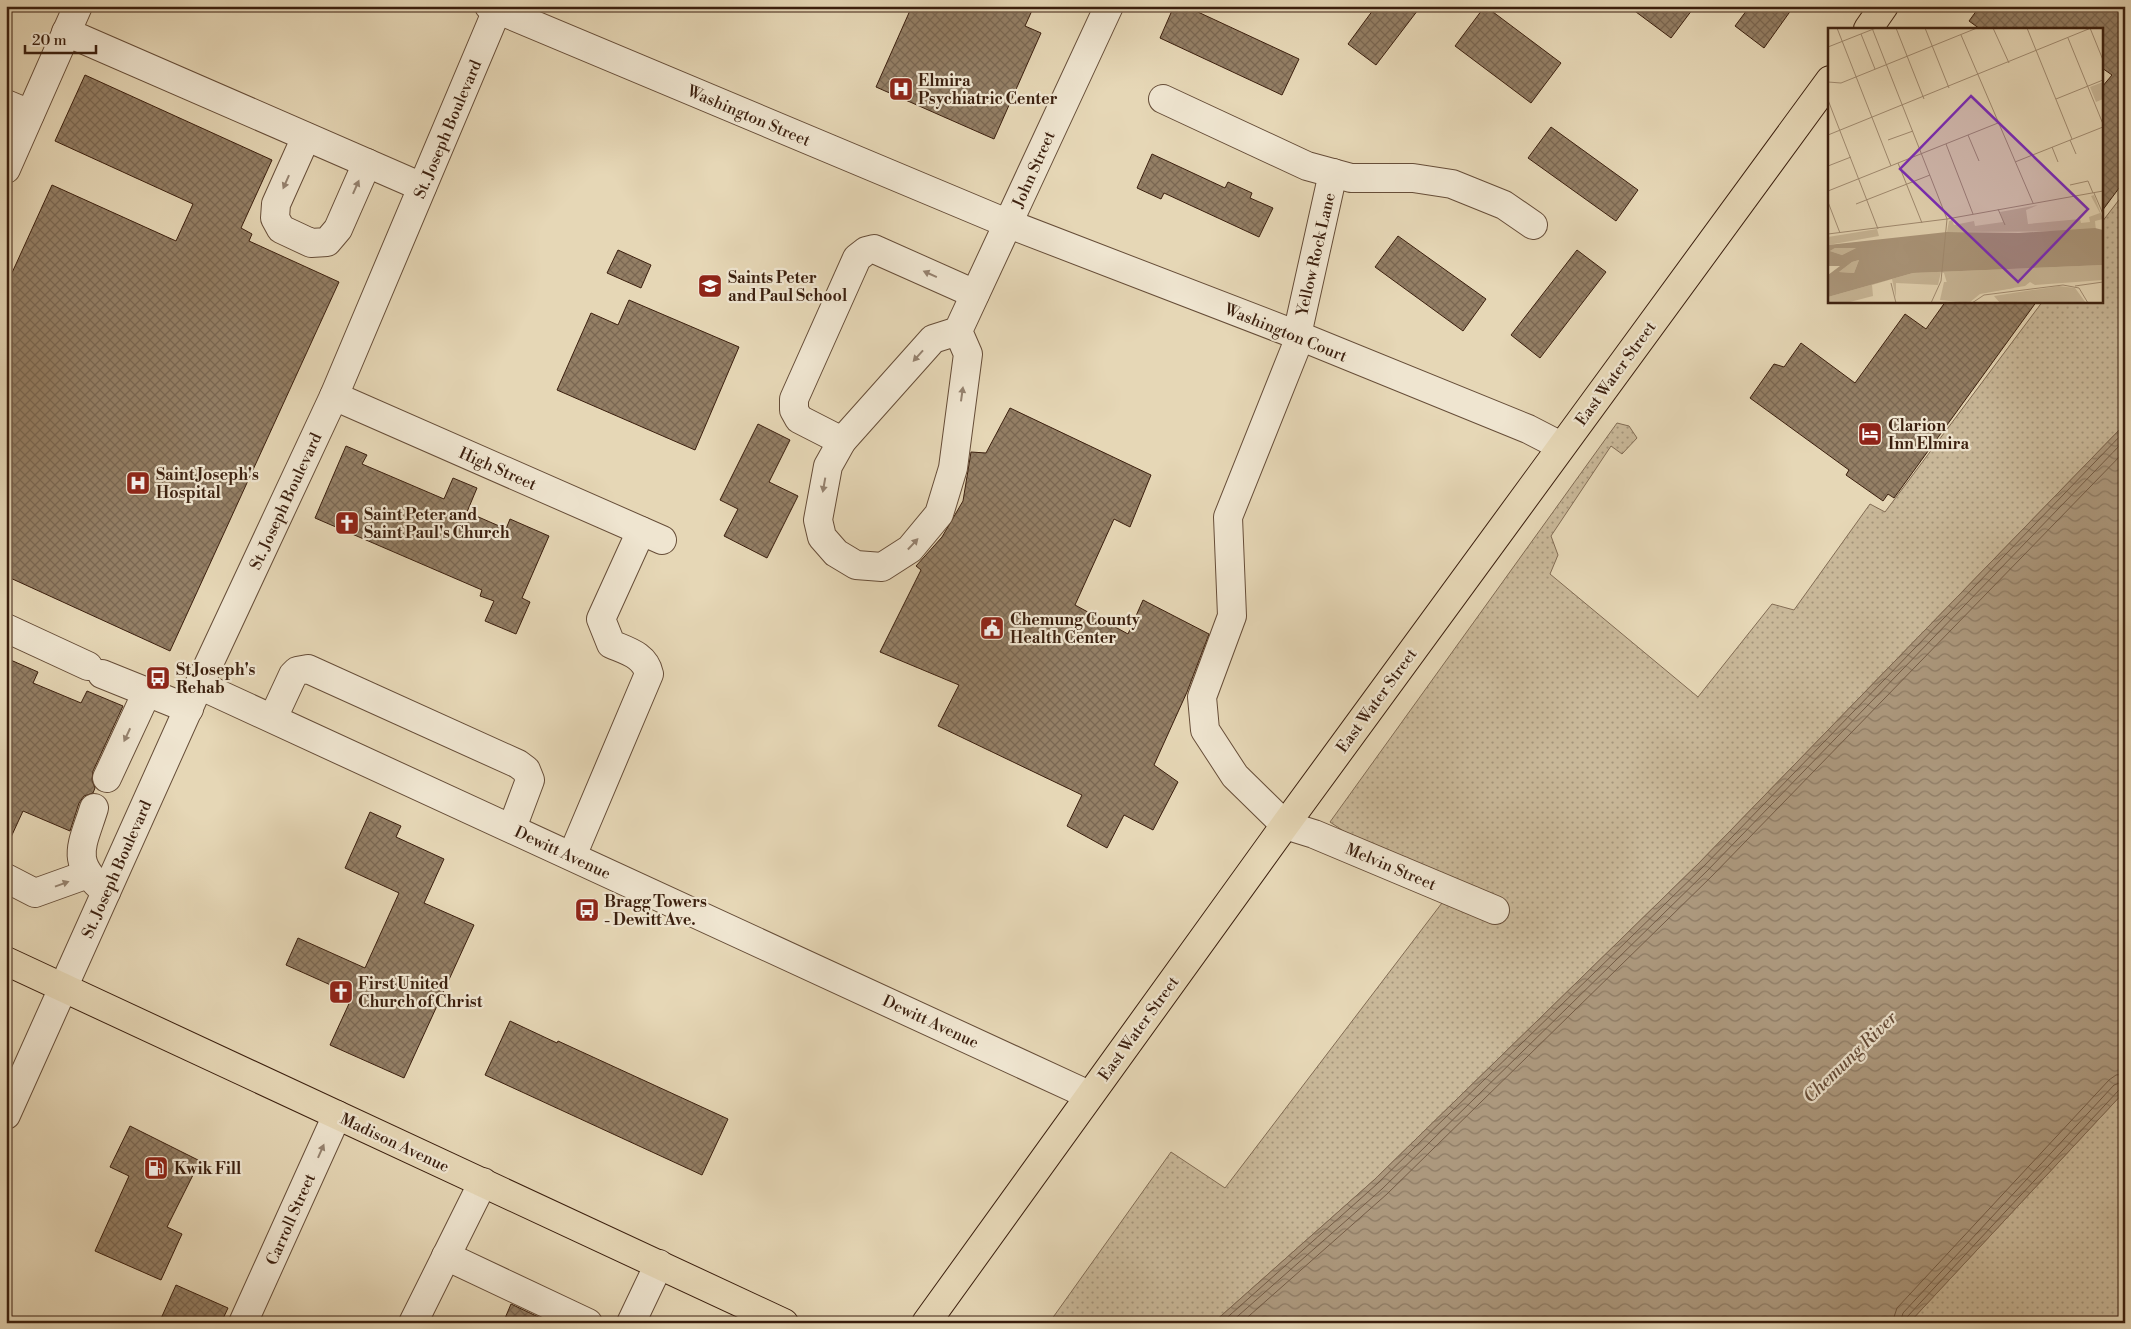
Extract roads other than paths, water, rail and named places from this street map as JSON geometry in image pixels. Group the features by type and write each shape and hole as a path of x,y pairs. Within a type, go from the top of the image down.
{"main road":[{"path":"1869,28 1884,6"},
{"name":"East Water Street","path":"926,1323 1285,825 1828,83"},
{"name":"Madison Avenue","path":"6,961 784,1323"}],"street":[{"path":"6,169 18,109 66,32 78,6"},
{"name":"John Street","path":"958,331 1109,6"},
{"name":"Washington Street","path":"493,8 1009,224"},
{"name":"St. Joseph Boulevard","path":"6,1115 63,988 97,883 194,697 334,396 422,187 493,8"},
{"path":"66,32 422,187"},
{"path":"1163,99 1307,166 1351,178 1413,178 1452,184 1504,204 1533,225"},
{"path":"306,137 276,204 275,218 281,228 311,243 327,242 338,229 367,163"},
{"name":"Yellow Rock Lane","path":"1285,825 1236,776 1205,730 1202,697 1232,616 1228,517 1299,336 1333,173"},
{"name":"Washington Court","path":"1009,224 1299,336 1528,429 1561,446"},
{"path":"842,441 799,419 794,410 794,398 857,258 866,251 874,249 975,294"},
{"path":"958,331 968,354 953,468 939,514 910,549 882,567 856,565 836,553 822,537 818,520 828,466 842,441 933,339 958,331"},
{"name":"High Street","path":"334,396 652,536 601,619 611,644 640,657 647,665 649,674 572,856"},
{"name":"Dewitt Avenue","path":"6,628 147,692 194,697 273,718 1090,1095"},
{"path":"273,718 293,676 298,671 308,669 518,764 526,770 530,780 512,828"},
{"path":"107,778 147,692"},
{"path":"94,808 80,853 83,867 97,883"},
{"name":"Melvin Street","path":"1285,825 1314,834 1495,910"},
{"path":"6,878 36,893 97,883"},
{"name":"Carroll Street","path":"244,1323 337,1114"},
{"path":"413,1323 483,1182"},
{"path":"446,1256 588,1323"},
{"path":"631,1323 659,1264"}],"water":[{"name":"Chemung River","path":"2125,424 2125,1091 1909,1323 1213,1323 1374,1180 1699,863"}],"place":[{"name":"Elmira Psychiatric Center","path":"901,89"},
{"name":"Saints Peter and Paul School","path":"710,286"},
{"name":"Clarion Inn Elmira","path":"1870,434"},
{"name":"Saint Joseph's Hospital","path":"138,483"},
{"name":"Saint Peter and Saint Paul's Church","path":"347,523"},
{"name":"Chemung County Health Center","path":"992,628"},
{"name":"St Joseph's Rehab","path":"158,678"},
{"name":"Bragg Towers - Dewitt Ave.","path":"587,910"},
{"name":"First United Church of Christ","path":"341,992"},
{"name":"Kwik Fill","path":"156,1168"}]}
